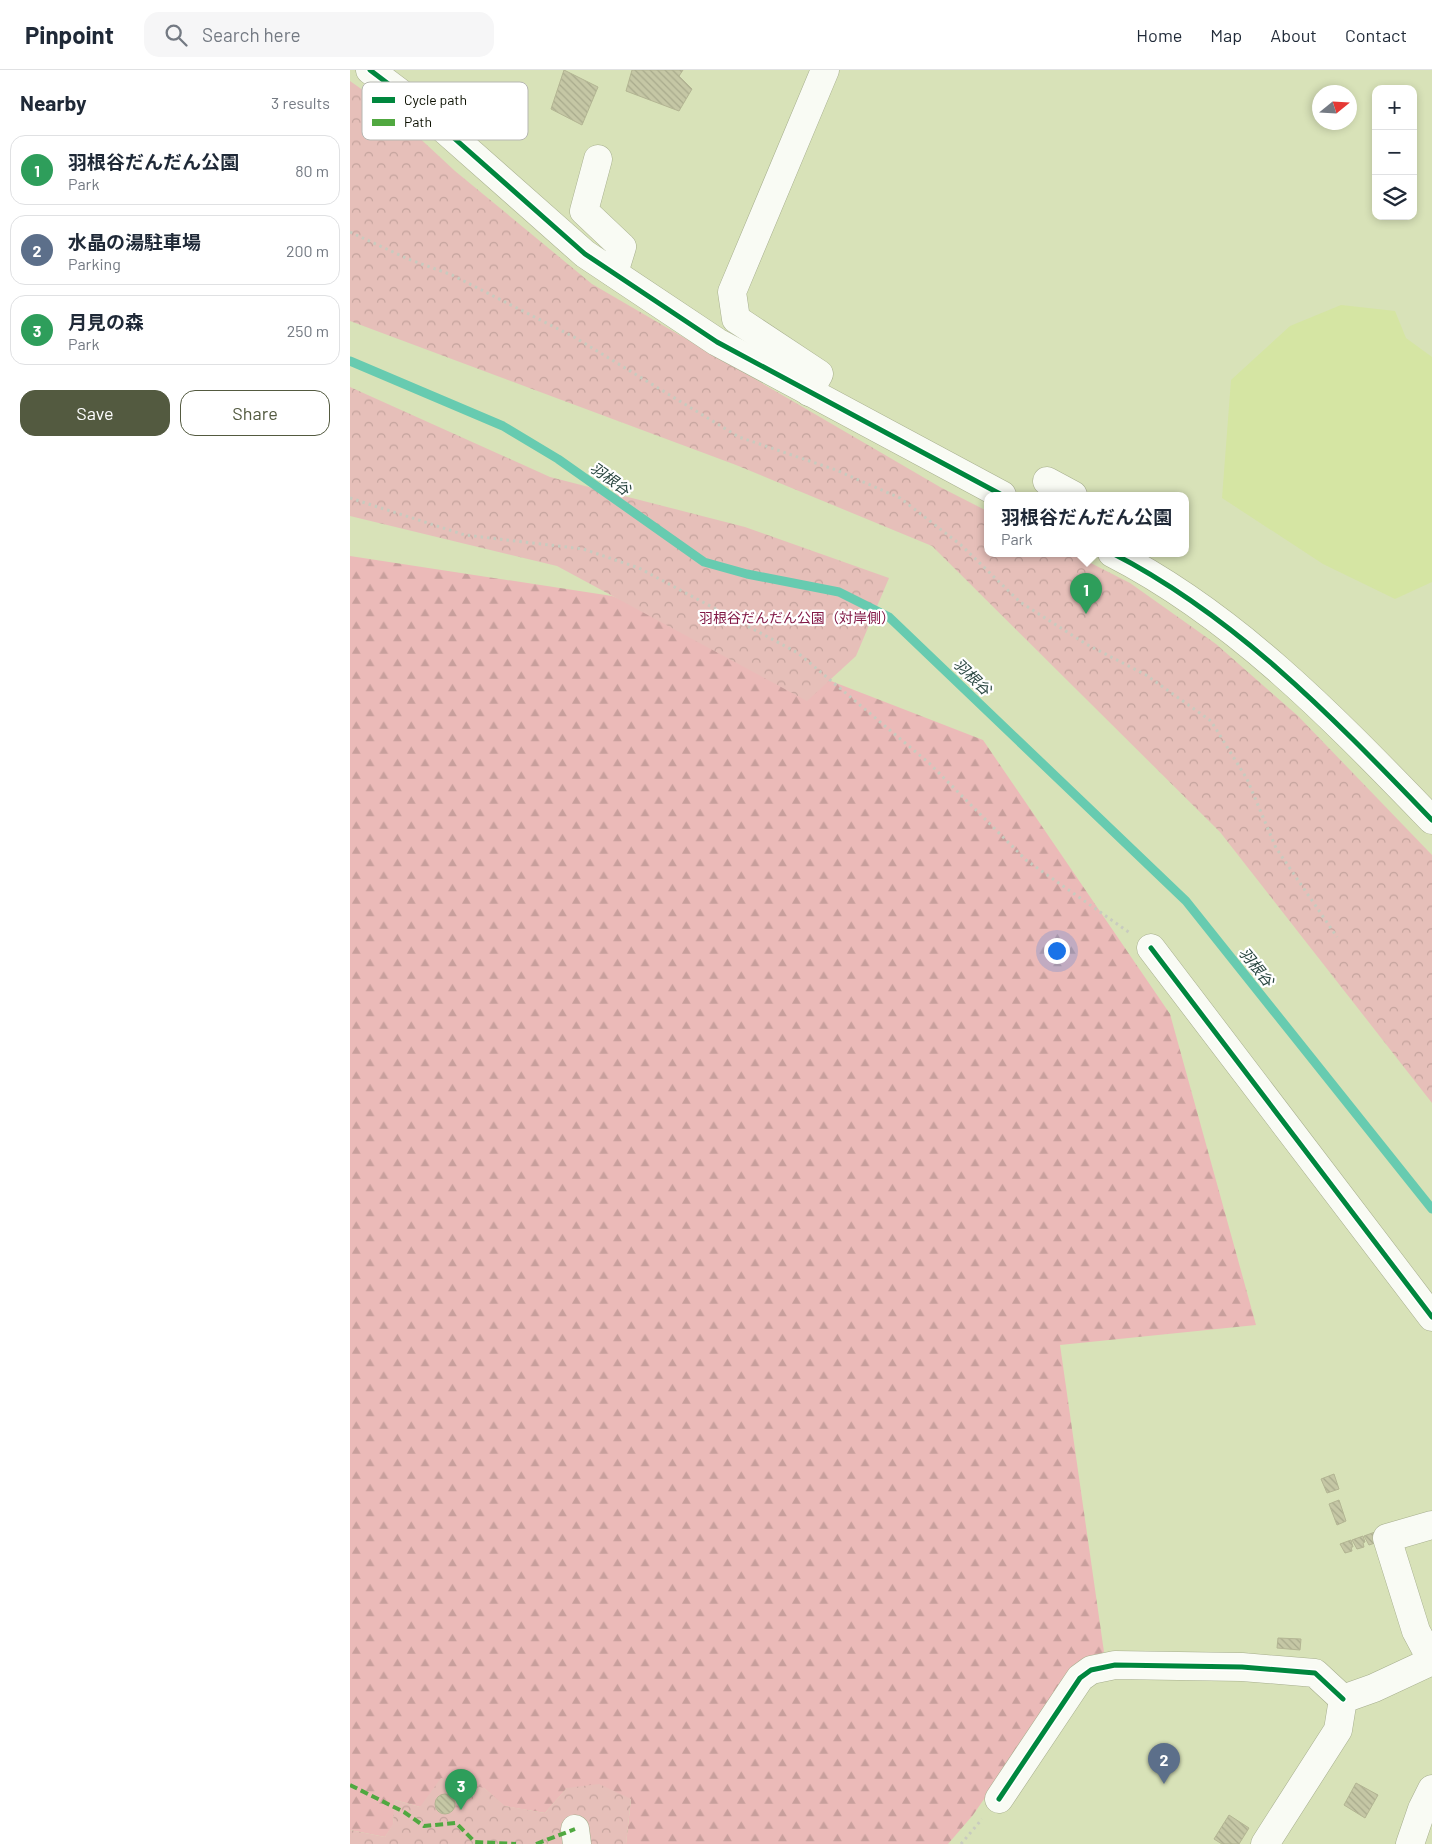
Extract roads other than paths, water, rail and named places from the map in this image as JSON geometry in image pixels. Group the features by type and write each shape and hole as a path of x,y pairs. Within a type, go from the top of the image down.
{"street":[{"path":"370,70 386,82"},
{"path":"808,392 820,374 736,319 732,292 825,70"},
{"path":"456,140 585,254 717,342 996,492"},
{"path":"598,159 584,211 622,247 614,273"},
{"path":"1047,481 1067,492"},
{"path":"1119,557 1197,604 1274,665 1354,740 1432,820"},
{"path":"1151,948 1432,1317"},
{"path":"1343,1698 1374,1688 1432,1661 1416,1631 1387,1538 1432,1525"},
{"path":"999,1799 1080,1678 1091,1670 1115,1665 1242,1667 1315,1673 1343,1698"},
{"path":"1266,1844 1338,1730 1343,1698"},
{"path":"1410,1844 1422,1808 1432,1789"}],"waterway":[{"name":"羽根谷","path":"350,361 503,426 558,459 704,562 747,574 839,592 889,617 1186,901 1432,1209"}],"place":[{"name":"羽根谷だんだん公園","path":"1086,614"},
{"name":"水晶の湯駐車場","path":"1164,1784"},
{"name":"月見の森","path":"461,1810"}],"park label":[{"name":"羽根谷だんだん公園（対岸側）","path":"797,618"}]}
